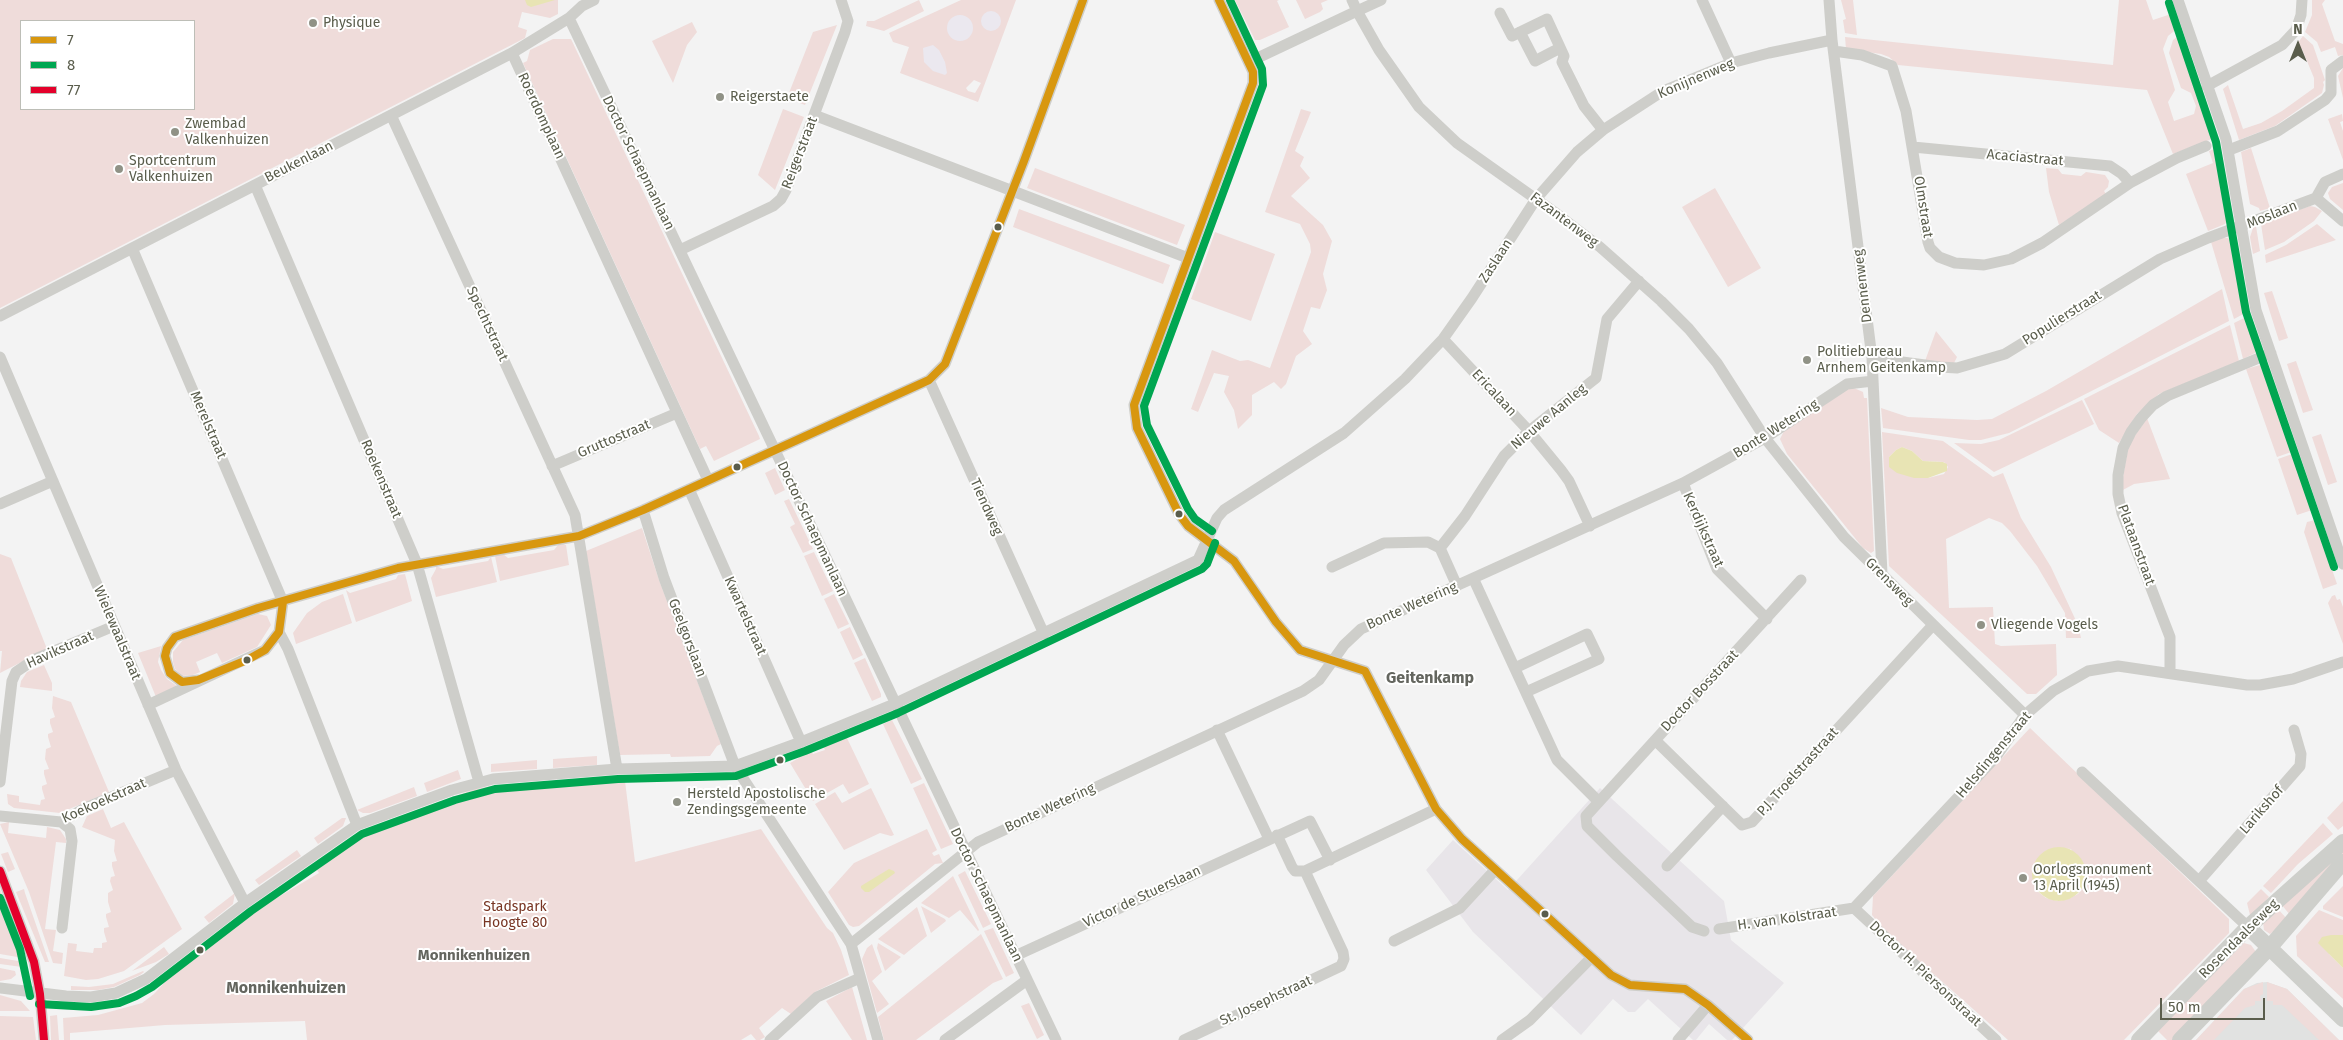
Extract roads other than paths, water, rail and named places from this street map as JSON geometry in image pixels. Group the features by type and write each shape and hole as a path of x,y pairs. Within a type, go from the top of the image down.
{"street":[{"name":"Beukenlaan","path":"0,316 512,53 569,18 582,6 594,0"},
{"name":"Reigerstraat","path":"680,250 773,206 781,199 845,32 848,21 841,0"},
{"path":"198,680 182,682 170,673 165,656 167,648 175,637 258,608 417,564 578,536 643,510 929,380 945,364 1012,192 1083,0"},
{"path":"1220,0 1253,72 1253,83 1134,405 1137,428 1179,514 1188,526 1234,561 1276,622 1300,650 1365,671 1436,810 1462,839 1611,975 1623,982 1638,986 1685,989 1708,1005 1748,1040"},
{"name":"Fazantenweg","path":"1352,0 1379,50 1418,107 1457,143 1600,247 1639,281 1689,329 1717,363 1765,438"},
{"path":"1248,62 1381,0"},
{"path":"1702,0 1731,63"},
{"name":"Dennenweg","path":"1829,0 1833,46 1872,358 1882,574"},
{"path":"2178,0 2229,150 2242,225"},
{"path":"2207,86 2282,46 2296,30 2301,15 2302,0"},
{"path":"1500,13 1512,36 1546,19 1564,56 1562,62 1584,106 1602,130"},
{"name":"Doctor Schaepmanlaan","path":"569,18 894,704 1056,1040"},
{"path":"1520,32 1535,61 1560,48"},
{"name":"Konijnenweg","path":"1536,199 1577,152 1602,130 1663,91 1731,63 1769,53 1833,46"},
{"name":"Olmstraat","path":"1833,46 1892,66 1906,111 1914,147 1928,242 1930,248 1939,257 1955,263 1984,265 2011,259 2042,243 2130,183 2177,158 2206,146"},
{"name":"Roerdomplaan","path":"512,53 708,480"},
{"path":"2229,150 2278,131 2324,100 2332,93 2331,70 2343,61"},
{"name":"Spechtstraat","path":"391,115 574,515 578,536"},
{"path":"814,116 1188,258"},
{"name":"Acaciastraat","path":"1914,147 2110,166 2122,174 2130,183"},
{"path":"2343,174 2325,182 2316,198 2343,221"},
{"name":"Roekenstraat","path":"254,185 417,564 478,782"},
{"name":"Moslaan","path":"2316,198 2242,225 2256,310 2343,563"},
{"name":"Zaslaan","path":"0,988 40,994 91,997 116,993 146,979 245,903 357,826 478,782 616,770 734,766 894,704 1198,560 1216,518 1224,510 1344,433 1405,379 1442,339 1472,298 1536,199"},
{"name":"Populierstraat","path":"1872,358 1940,368 1957,368 2005,354 2160,259 2242,225"},
{"name":"Merelstraat","path":"132,248 283,602"},
{"name":"Nieuwe Aanleg","path":"1440,548 1465,516 1504,456 1529,431 1596,378 1607,319 1639,281"},
{"name":"Ericalaan","path":"1442,339 1529,431 1569,481 1590,526"},
{"name":"Plataanstraat","path":"2170,672 2170,637 2122,512 2118,494 2119,462 2130,432 2153,405 2180,389 2271,353"},
{"name":"Wielewaalstraat","path":"0,357 176,770 245,903"},
{"name":"Tiendweg","path":"929,380 1044,634"},
{"name":"Bonte Wetering","path":"851,944 978,842 1303,691 1319,680 1344,645 1361,629 1474,580 1683,484 1765,438 1847,384 1873,381"},
{"name":"Gruttostraat","path":"552,466 677,413"},
{"name":"Grensweg","path":"1765,438 1811,499 1844,537 2025,715"},
{"path":"0,504 53,481"},
{"name":"Kerdijkstraat","path":"1683,484 1717,569 1767,619"},
{"name":"Kwartelstraat","path":"689,489 800,742"},
{"name":"Geelgorslaan","path":"643,510 664,578 734,766 851,944 878,1040"},
{"path":"578,536 616,770"},
{"path":"1332,567 1384,543 1428,542 1440,548 1457,586"},
{"path":"1474,580 1561,766 1598,801"},
{"name":"Doctor Bosstraat","path":"1704,931 1692,927 1587,826 1586,816 1801,580"},
{"path":"148,705 265,650 279,632 283,602"},
{"name":"P.J. Troelstrastraat","path":"1655,740 1742,825 1752,822 1932,625"},
{"name":"Havikstraat","path":"0,782 12,681 20,668 35,659 114,626"},
{"path":"279,632 288,649 357,826"},
{"path":"1515,668 1587,634 1599,659 1526,692"},
{"name":"Helsdingenstraat","path":"1854,908 1995,758 2025,715 2053,691 2088,671 2118,666 2170,672 2247,685 2260,685 2293,679 2343,662"},
{"name":"Havikstraat","path":"0,679 12,681"},
{"path":"1217,730 1273,837 1295,871 1305,871 1436,810"},
{"name":"Larikshof","path":"2199,881 2300,766 2301,754 2294,730"},
{"name":"Koekoekstraat","path":"0,816 61,822 85,808 176,770"},
{"path":"2082,772 2270,947 2343,1019"},
{"path":"1667,866 1724,806"},
{"name":"Victor de Stuerslaan","path":"1015,956 1310,821 1330,860"},
{"path":"61,822 70,829 72,841 62,928"},
{"name":"Rosendaalseweg","path":"2139,1040 2248,927 2343,842"},
{"name":"Rosendaalseweg","path":"2180,1040 2270,947 2343,862"},
{"path":"1394,941 1460,908 1496,870"},
{"path":"0,871 30,946 40,994 44,1040"},
{"name":"St. Josephstraat","path":"1184,1040 1341,966 1344,959 1341,947 1305,871"},
{"name":"H. van Kolstraat","path":"1719,929 1854,908"},
{"name":"Doctor H. Piersonstraat","path":"1854,908 1996,1040"},
{"path":"1502,1040 1530,1020 1592,958"},
{"path":"770,1040 817,997 860,978"},
{"path":"945,1040 1026,980"},
{"path":"1678,1040 1708,1005"}],"place":[{"name":"Physique","path":"313,23"},
{"name":"Reigerstaete","path":"720,97"},
{"name":"Zwembad Valkenhuizen","path":"175,132"},
{"name":"Sportcentrum Valkenhuizen","path":"119,169"},
{"name":"Politiebureau Arnhem Geitenkamp","path":"1807,360"},
{"name":"Vliegende Vogels","path":"1981,625"},
{"name":"Hersteld Apostolische Zendingsgemeente","path":"677,802"},
{"name":"Oorlogsmonument 13 April (1945)","path":"2023,878"}],"district":[{"name":"Geitenkamp","path":"1430,679"},
{"name":"Monnikenhuizen","path":"474,956"},
{"name":"Monnikenhuizen","path":"286,989"}],"park label":[{"name":"Stadspark Hoogte 80","path":"515,916"}]}
